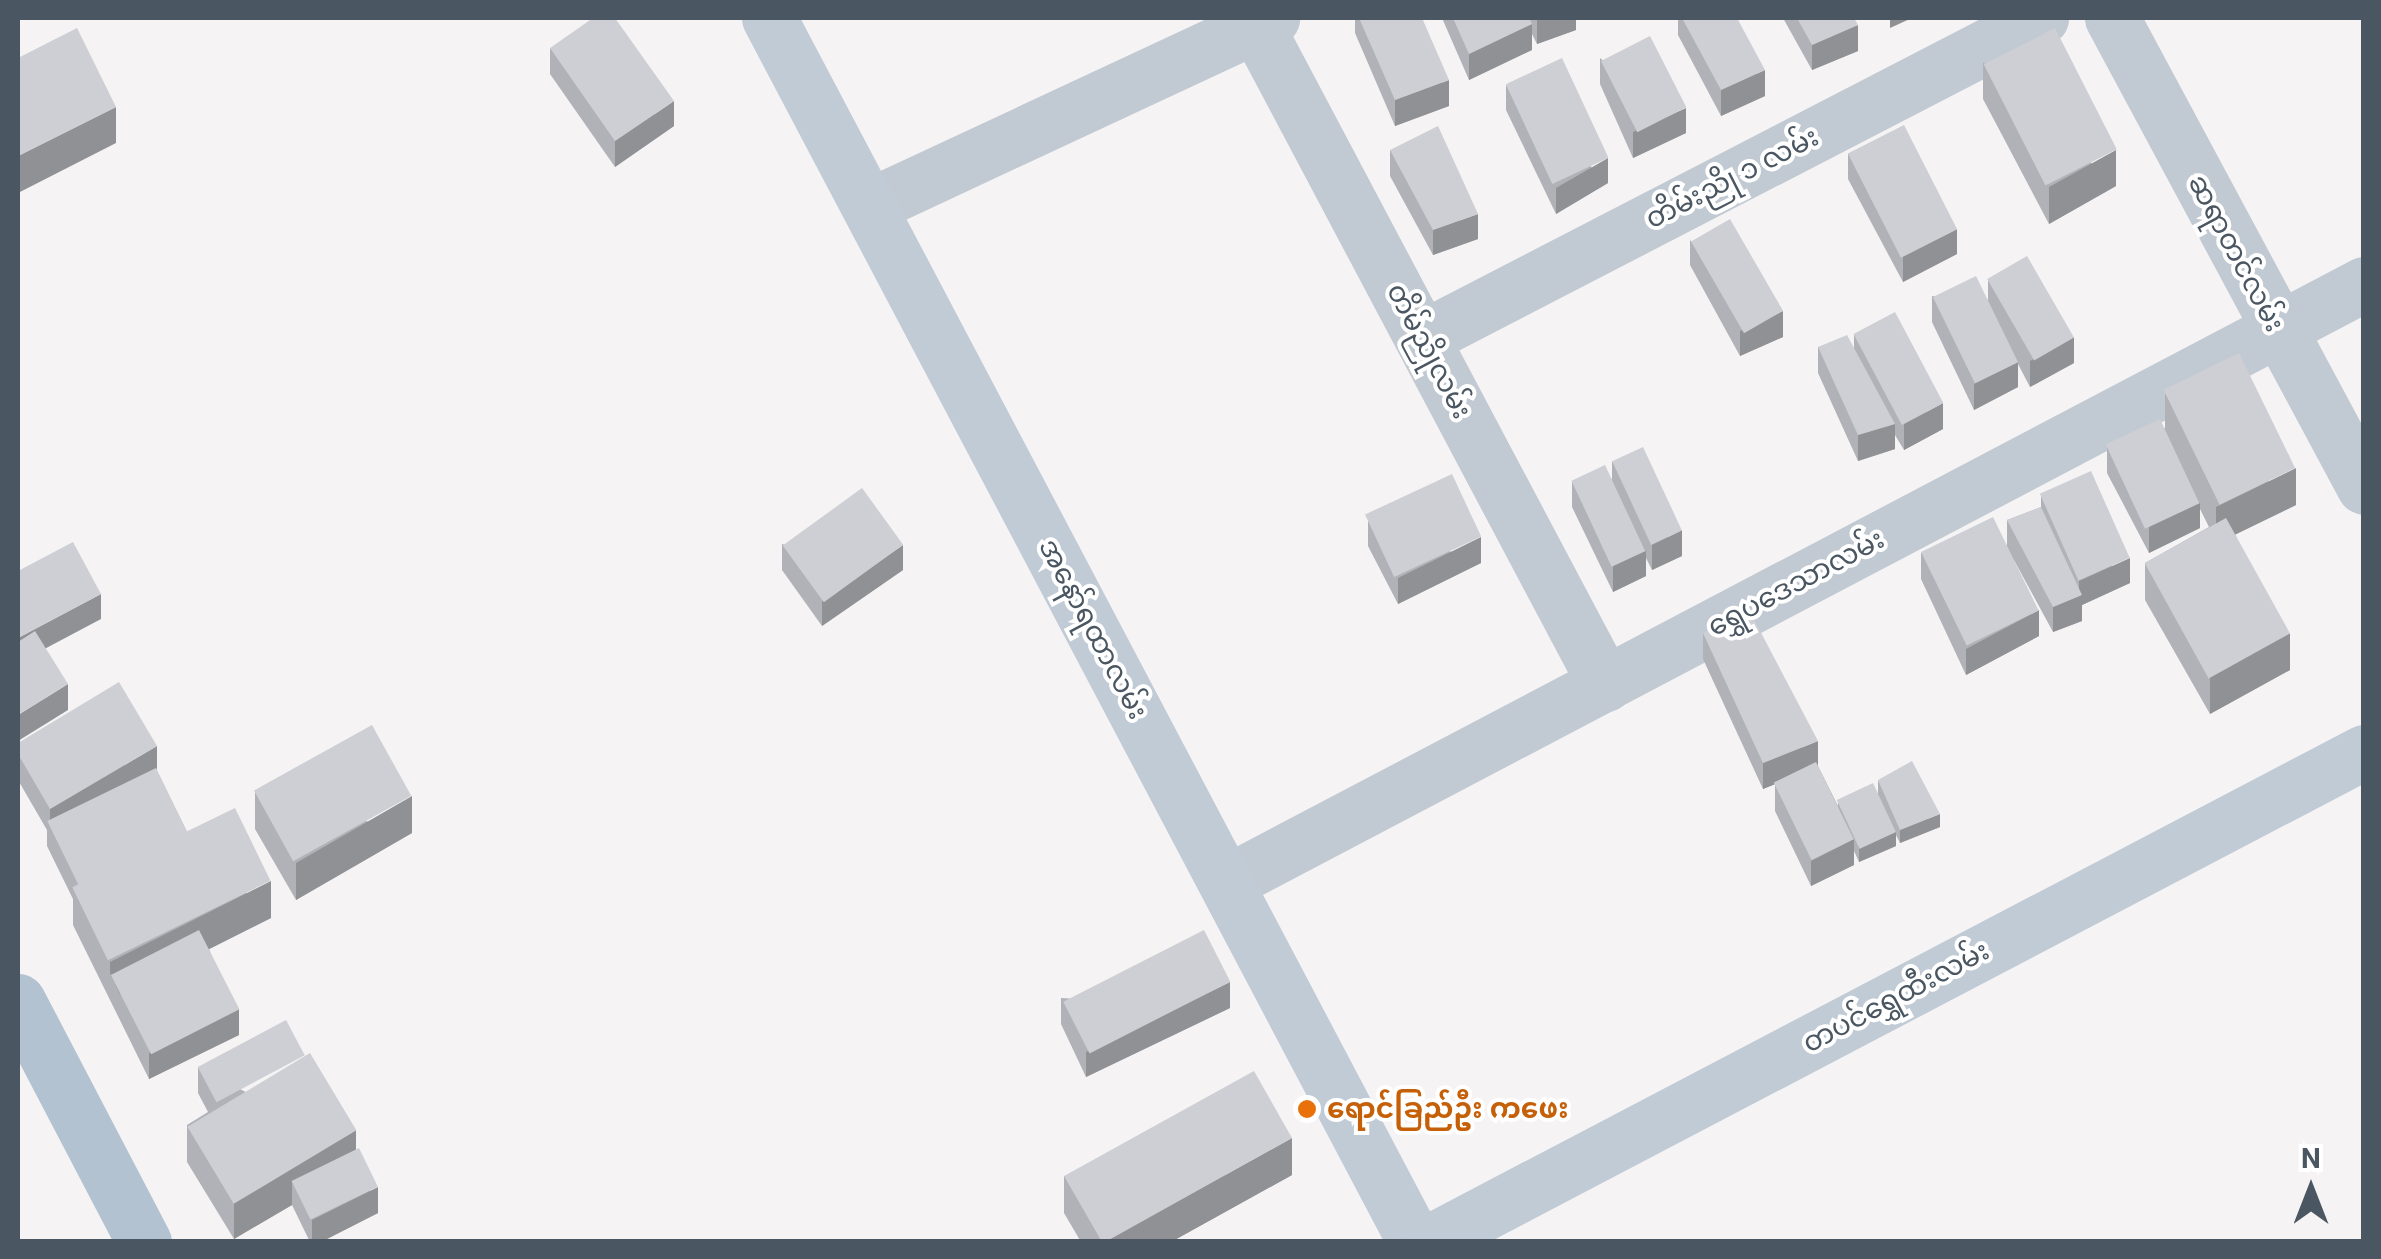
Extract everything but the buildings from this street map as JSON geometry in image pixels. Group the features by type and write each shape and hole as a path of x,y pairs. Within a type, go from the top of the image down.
{"main road":[{"name":"အနော်ရထာလမ်း","path":"770,18 1415,1242"},
{"name":"တပင်ရွှေထီးလမ်း","path":"1429,1242 2364,752"},
{"path":"18,1001 144,1242"}],"street":[{"name":"တိမ်းညို ၁ လမ်း","path":"1422,338 2041,18"},
{"name":"ဆရာတင်လမ်း","path":"2112,18 2276,330 2364,487"},
{"path":"869,206 1260,20"},
{"name":"တိမ်ညိုလမ်း","path":"1260,20 1605,684"},
{"name":"ရွှေပဒေသာလမ်း","path":"1227,882 2364,284"}],"place":[{"name":"ရောင်ခြည်ဦး ကဖေး","path":"1307,1109"}]}
